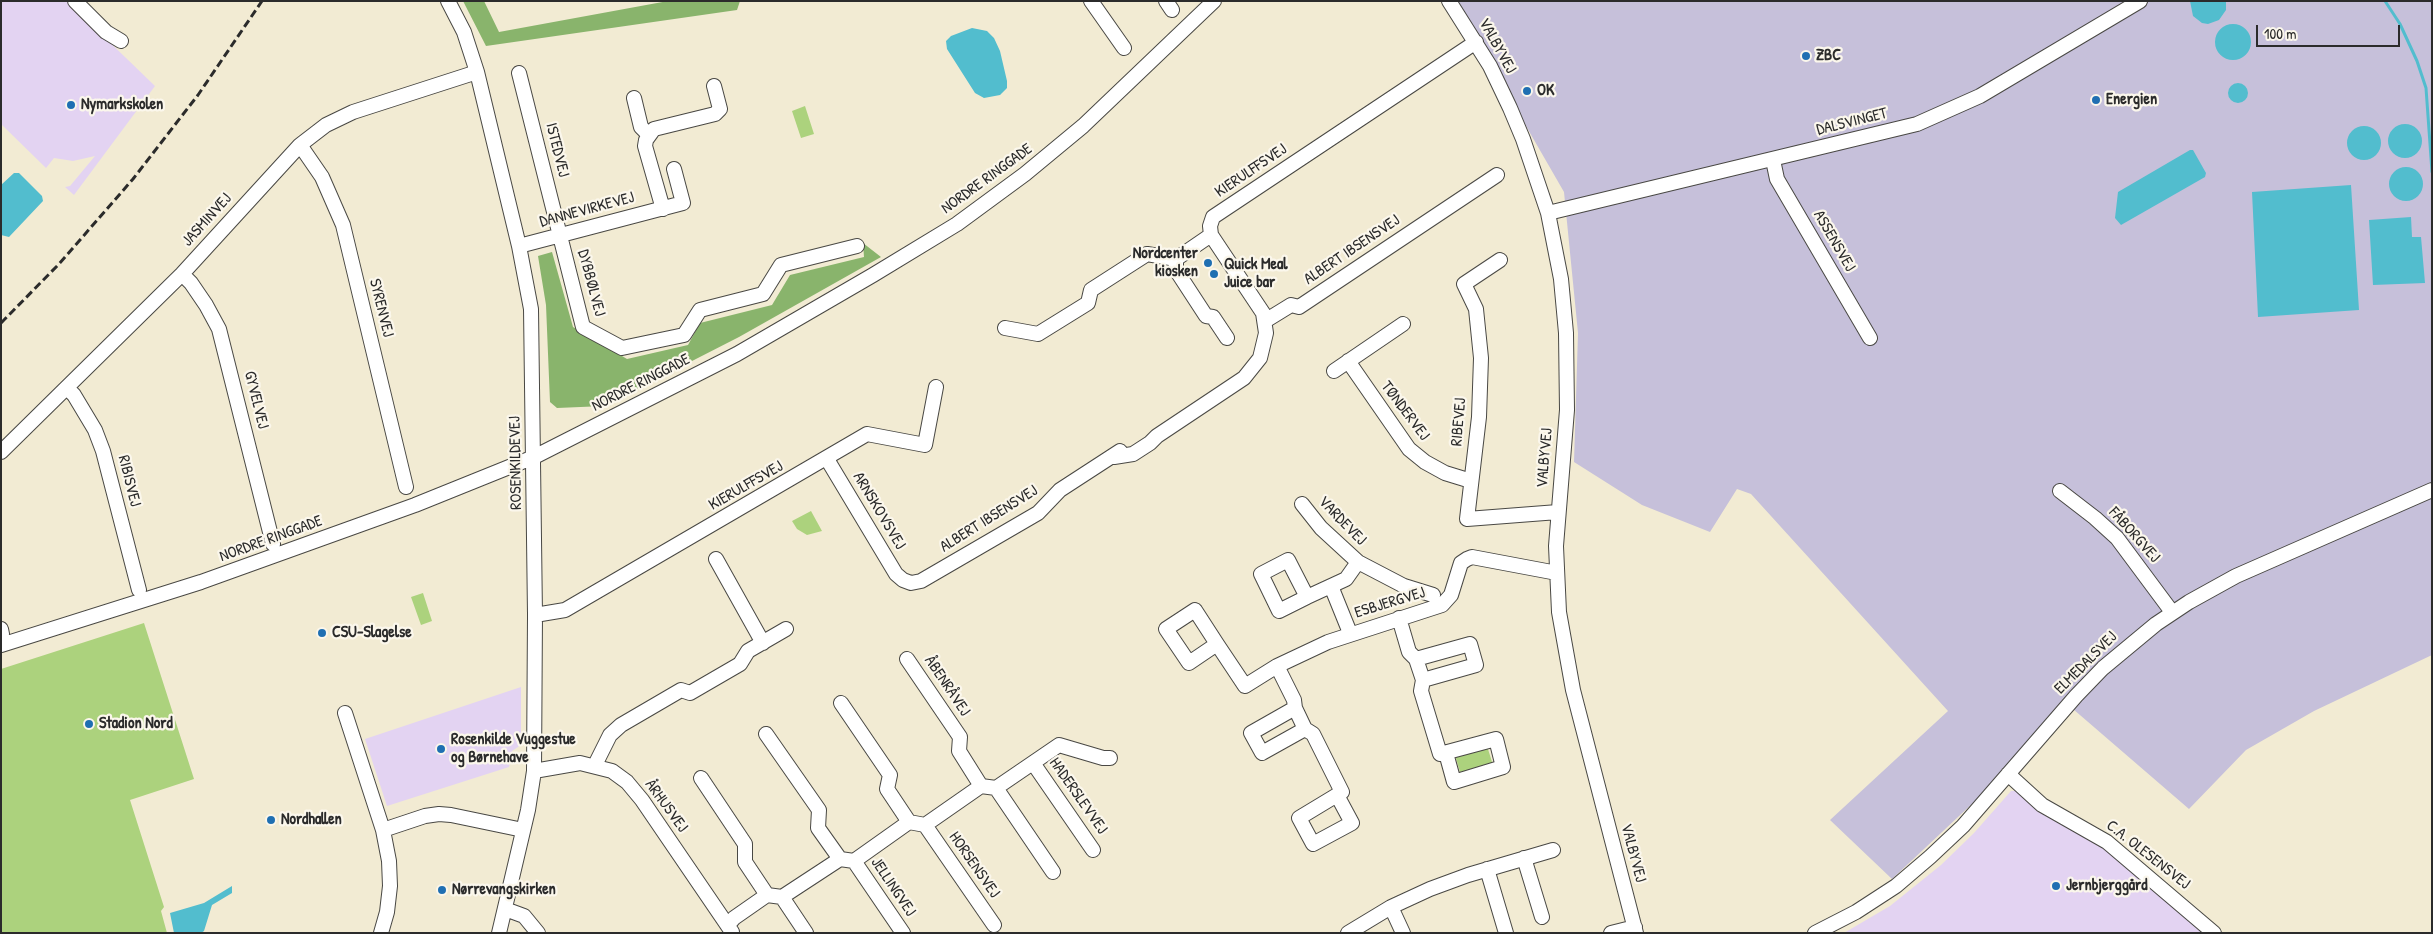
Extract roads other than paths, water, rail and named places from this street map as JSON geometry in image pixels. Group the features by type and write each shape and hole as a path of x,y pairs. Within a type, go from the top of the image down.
{"street":[{"path":"74,1 106,32 121,41"},
{"name":"ROSENKILDEVEJ","path":"448,1 464,32 477,72 519,246 532,309 535,615 534,771 530,802 499,933"},
{"path":"1091,1 1124,48"},
{"name":"NORDRE RINGGADE","path":"2,636 277,556 415,505 534,457 737,354 957,224 1025,174 1079,129 1214,1"},
{"name":"VALBYVEJ","path":"1450,1 1490,66 1524,139 1548,213 1561,279 1566,333 1567,410 1558,512 1557,573 1564,649 1635,930"},
{"name":"DALSVINGET","path":"1548,213 1892,131 1947,112 1980,96 2140,1"},
{"name":"KIERULFFSVEJ","path":"1211,235 1210,226 1213,217 1476,42"},
{"name":"JASMINVEJ","path":"1,452 182,274 300,145 326,125 354,112 477,72"},
{"name":"ISTEDVEJ","path":"519,73 561,235"},
{"path":"663,209 645,146 649,135 654,129 715,114 720,109 714,86"},
{"path":"634,98 642,127 649,135"},
{"name":"SYRENVEJ","path":"300,145 322,177 342,225 406,487"},
{"name":"ASSENSVEJ","path":"1773,160 1777,179 1870,338"},
{"name":"DANNEVIRKEVEJ","path":"519,246 683,203 674,169"},
{"name":"ALBERT IBSENSVEJ","path":"903,580 911,583 920,581 1038,513 1060,490 1114,457 1139,439 1157,436 1244,378 1260,358 1265,345 1266,321 1291,305 1299,307 1497,174"},
{"name":"DYBBØLVEJ","path":"561,235 583,327 622,348 684,335 700,310 763,294 781,265 857,246"},
{"path":"1005,328 1038,334 1088,303 1091,290 1147,254 1176,259 1211,235 1263,313 1266,321"},
{"path":"1176,259 1176,270 1196,301 1206,316 1213,317 1227,338"},
{"name":"RIBEVEJ","path":"1500,260 1464,284 1476,309 1480,358 1479,417 1467,519 1558,512"},
{"name":"GYVELVEJ","path":"182,274 191,283 206,305 219,329 273,544"},
{"path":"1334,371 1403,324"},
{"name":"TØNDERVEJ","path":"1348,361 1409,450 1445,473 1471,481"},
{"name":"KIERULFFSVEJ","path":"535,615 565,610 867,434 925,445 936,387"},
{"name":"RIBISVEJ","path":"67,388 95,430 103,451 138,590"},
{"name":"ARNSKOVSVEJ","path":"827,459 896,574 903,580"},
{"name":"ELMEDALSVEJ","path":"1815,933 1856,912 1896,886 1963,826 2076,696 2103,668 2139,636 2172,612 2236,576 2432,490"},
{"name":"FÅBORGVEJ","path":"2060,491 2096,518 2117,538 2172,612"},
{"name":"VARDEVEJ","path":"1302,504 1321,528 1358,562 1404,586 1433,595"},
{"name":"ESBJERGVEJ","path":"1217,644 1245,686 1277,666 1350,633 1438,607 1446,602 1461,563 1467,558 1472,557 1557,573"},
{"path":"716,559 762,643"},
{"name":"VARDEVEJ","path":"1307,597 1346,579 1358,562"},
{"path":"1331,586 1350,633"},
{"path":"1399,618 1409,652 1416,659 1423,680 1421,691 1440,754 1446,753"},
{"path":"595,765 610,735 621,725 682,690 690,693 740,664 748,651 786,630"},
{"path":"1416,659 1470,644 1476,665 1423,680"},
{"name":"ÅBENRÅVEJ","path":"907,659 960,737 959,752 981,786"},
{"path":"1277,666 1294,700 1295,708 1305,729 1313,734 1342,792 1338,797"},
{"path":"841,704 890,775 887,789 910,822"},
{"path":"1295,708 1251,733 1262,753 1305,729"},
{"path":"345,713 383,830 389,861 390,886 381,933"},
{"name":"JELLINGVEJ","path":"766,734 819,810 818,828 847,860 903,933"},
{"path":"730,929 734,918 767,895 782,896 910,822 925,825 981,786 996,788 1059,746 1103,758 1110,758"},
{"name":"HADERSLEVVEJ","path":"1033,763 1093,850"},
{"name":"ÅRHUSVEJ","path":"534,771 565,764 595,765 612,771 627,782 642,800 730,929"},
{"name":"C.A. OLESENSVEJ","path":"2008,774 2042,805 2108,842 2214,933"},
{"path":"701,778 745,844 745,862 767,895"},
{"path":"996,788 1053,872"},
{"path":"383,830 425,816 439,814 523,830"},
{"name":"HORSENSVEJ","path":"925,825 994,925"},
{"path":"1348,933 1391,907 1430,889 1487,869 1554,850"},
{"path":"1524,858 1542,917"},
{"path":"1487,869 1506,933"},
{"path":"782,896 806,933"},
{"path":"1391,907 1403,933"},
{"path":"505,909 524,916 538,933"},
{"path":"1611,933 1635,930"}],"water":[{"path":"2190,1 2226,1 2226,10 2219,20 2208,24 2202,23 2193,16"},
{"path":"2233,24 2240,25 2246,29 2250,35 2250,49 2246,55 2240,59 2233,60 2226,59 2220,55 2216,49 2215,42 2216,35 2220,29 2226,25"},
{"path":"972,28 987,31 994,38 1000,51 1007,88 1000,95 984,98 975,93 947,49 946,41 951,36"},
{"path":"2238,83 2245,86 2248,93 2245,100 2238,103 2231,100 2228,93 2231,86"},
{"path":"2405,124 2412,125 2417,129 2421,134 2421,148 2417,153 2412,157 2405,158 2398,157 2393,153 2389,148 2388,141 2389,134 2393,129 2398,125"},
{"path":"2364,126 2371,127 2376,131 2380,136 2380,150 2376,155 2371,159 2364,160 2357,159 2352,155 2348,150 2347,143 2348,136 2352,131 2357,127"},
{"path":"2193,150 2206,173 2205,177 2121,225 2115,218 2118,192"},
{"path":"2406,167 2413,168 2418,172 2422,177 2422,191 2418,196 2413,200 2406,201 2399,200 2394,196 2390,191 2389,184 2390,177 2394,172 2399,168"},
{"path":"14,173 19,173 42,196 43,201 9,237 1,235 1,185"},
{"path":"2351,185 2359,310 2258,317 2252,192"},
{"path":"2411,217 2412,237 2421,237 2425,283 2373,285 2369,220"},
{"path":"232,886 232,893 212,905 204,931 201,933 174,933 170,913 204,903"}],"waterway":[{"path":"2385,1 2400,24 2417,61 2426,88 2432,172"}],"railway":[{"path":"1,323 59,264 133,179 198,95 262,1"}],"place":[{"name":"ZBC","path":"1806,56"},
{"name":"OK","path":"1527,91"},
{"name":"Energien","path":"2096,100"},
{"name":"Nymarkskolen","path":"71,105"},
{"name":"Nordcenter kiosken","path":"1208,263"},
{"name":"Quick Meal Juice bar","path":"1214,274"},
{"name":"CSU-Slagelse","path":"322,633"},
{"name":"Stadion Nord","path":"89,724"},
{"name":"Rosenkilde Vuggestue og Børnehave","path":"441,749"},
{"name":"Nordhallen","path":"271,820"},
{"name":"Jernbjerggård","path":"2056,886"},
{"name":"Nørrevangskirken","path":"442,890"}]}
